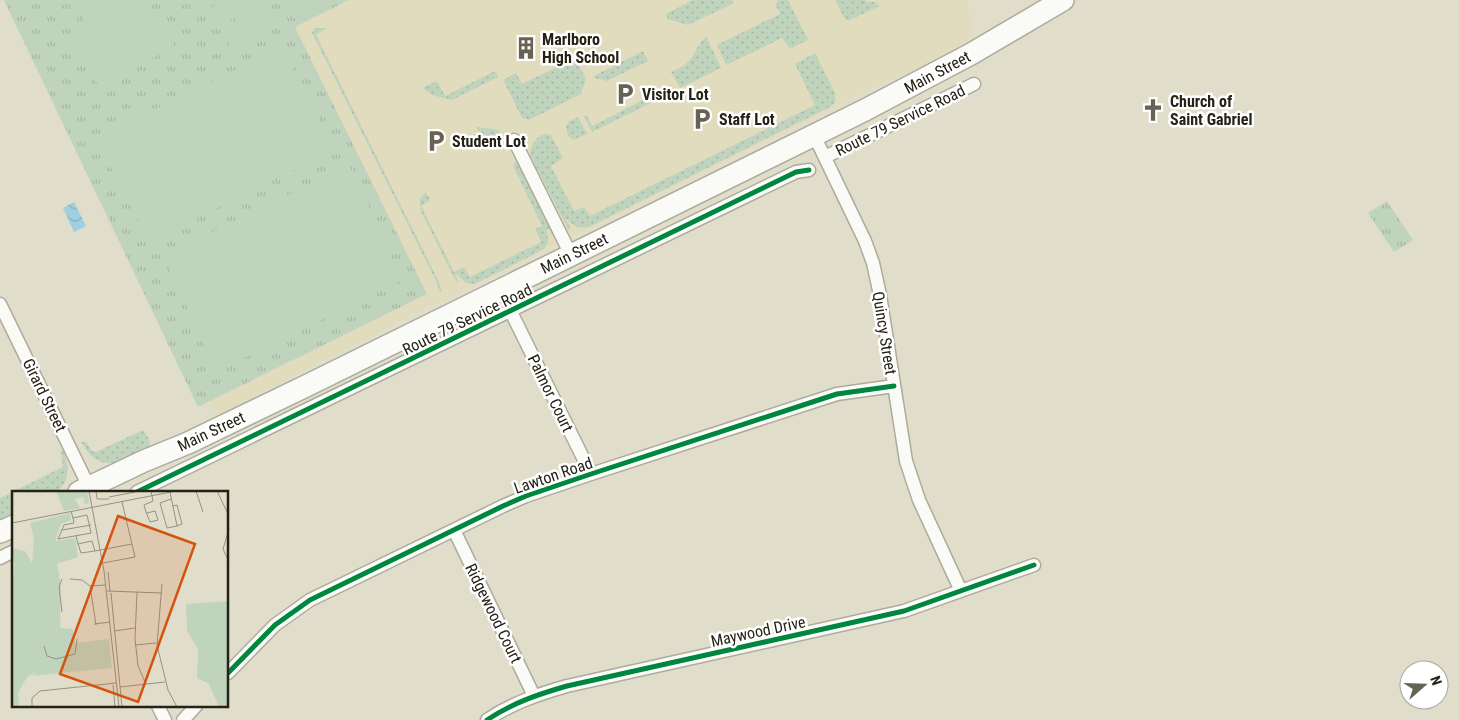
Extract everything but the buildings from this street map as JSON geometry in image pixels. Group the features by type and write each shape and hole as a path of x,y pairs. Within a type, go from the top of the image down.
{"main road":[{"name":"Main Street","path":"84,490 196,439 814,135 972,54 1063,0"},
{"path":"0,532 12,527"}],"street":[{"name":"Route 79 Service Road","path":"825,157 974,84"},
{"name":"Quincy Street","path":"814,135 865,241 873,263 880,295 906,461 919,500 961,591"},
{"path":"514,140 571,255"},
{"name":"Route 79 Service Road","path":"139,491 796,172 810,170"},
{"name":"Girard Street","path":"0,304 84,490"},
{"name":"Palmor Court","path":"511,312 591,474"},
{"name":"Lawton Road","path":"229,672 275,624 310,600 526,496 837,394 894,386"},
{"name":"Ridgewood Court","path":"454,530 534,696"},
{"path":"0,558 12,552"},
{"name":"Maywood Drive","path":"487,720 534,696 567,686 904,611 1034,565"},
{"path":"159,708 165,720"},
{"path":"183,720 194,708"}],"shaded area":[{"path":"12,0 967,0 973,37 915,70 878,85 433,305 217,415 150,283"}],"green space":[{"path":"4,0 349,0 295,27 427,294 198,407"},
{"path":"90,0 148,0 174,47 98,85 75,39"},
{"path":"225,0 256,0 259,6 219,26 210,8"},
{"path":"285,0 332,0 293,19"},
{"path":"693,0 733,0 732,4 688,25 668,19 666,14"},
{"path":"779,0 788,0 808,40 790,49 782,38 726,65 717,45 780,14 775,4"},
{"path":"835,0 866,0 866,2 875,2 880,6 848,21 844,18"},
{"path":"262,11 271,30 231,50 222,31"},
{"path":"315,28 327,28 316,35 439,282 442,292 440,292 312,33"},
{"path":"706,36 721,68 680,88 671,72 690,60"},
{"path":"282,47 335,150 149,241 96,138"},
{"path":"643,51 648,61 607,81 592,77"},
{"path":"815,53 835,93 835,102 830,107 591,226 577,227 567,219 571,227 569,229 530,155 536,139 543,135 551,135 563,158 551,166 574,211 584,207 590,216 815,105 795,64"},
{"path":"575,58 586,79 581,94 529,120 522,118 503,80 516,73 522,84"},
{"path":"495,71 498,77 452,100 432,95 422,88 437,81 445,96"},
{"path":"671,86 673,92 592,132 583,115 587,116 592,126"},
{"path":"578,117 587,134 573,140 568,136 566,127 568,122"},
{"path":"478,127 499,130 501,137 487,144 477,129"},
{"path":"515,162 518,163 551,227 553,236 549,229 547,229 548,243 544,249 475,284 466,283 457,274 455,275 458,283 420,209 420,199 425,192 430,198 429,201 421,206 454,272 464,267 470,277 541,242 535,229 542,226 513,166"},
{"path":"349,165 403,280 217,371 163,256"},
{"path":"1387,201 1413,240 1394,252 1368,213"},
{"path":"143,430 150,441 148,449 115,463 99,461 87,451 81,442 86,442 92,451 96,452"},
{"path":"61,451 63,451 68,468 66,479 57,491 14,491 63,467"},
{"path":"12,492 12,514 0,520 0,498"}],"water":[{"path":"74,202 86,226 74,232 63,208"}],"cycle path":[{"path":"139,491 796,172 809,170"},
{"path":"229,672 275,625 310,600 526,496 837,394 894,386"},
{"path":"487,720 526,700 567,686 904,611 1034,565"}],"place":[{"name":"Marlboro High School","path":"526,48"},
{"name":"Visitor Lot","path":"625,94"},
{"name":"Church of Saint Gabriel","path":"1153,110"},
{"name":"Staff Lot","path":"702,119"},
{"name":"Student Lot","path":"436,141"}]}
